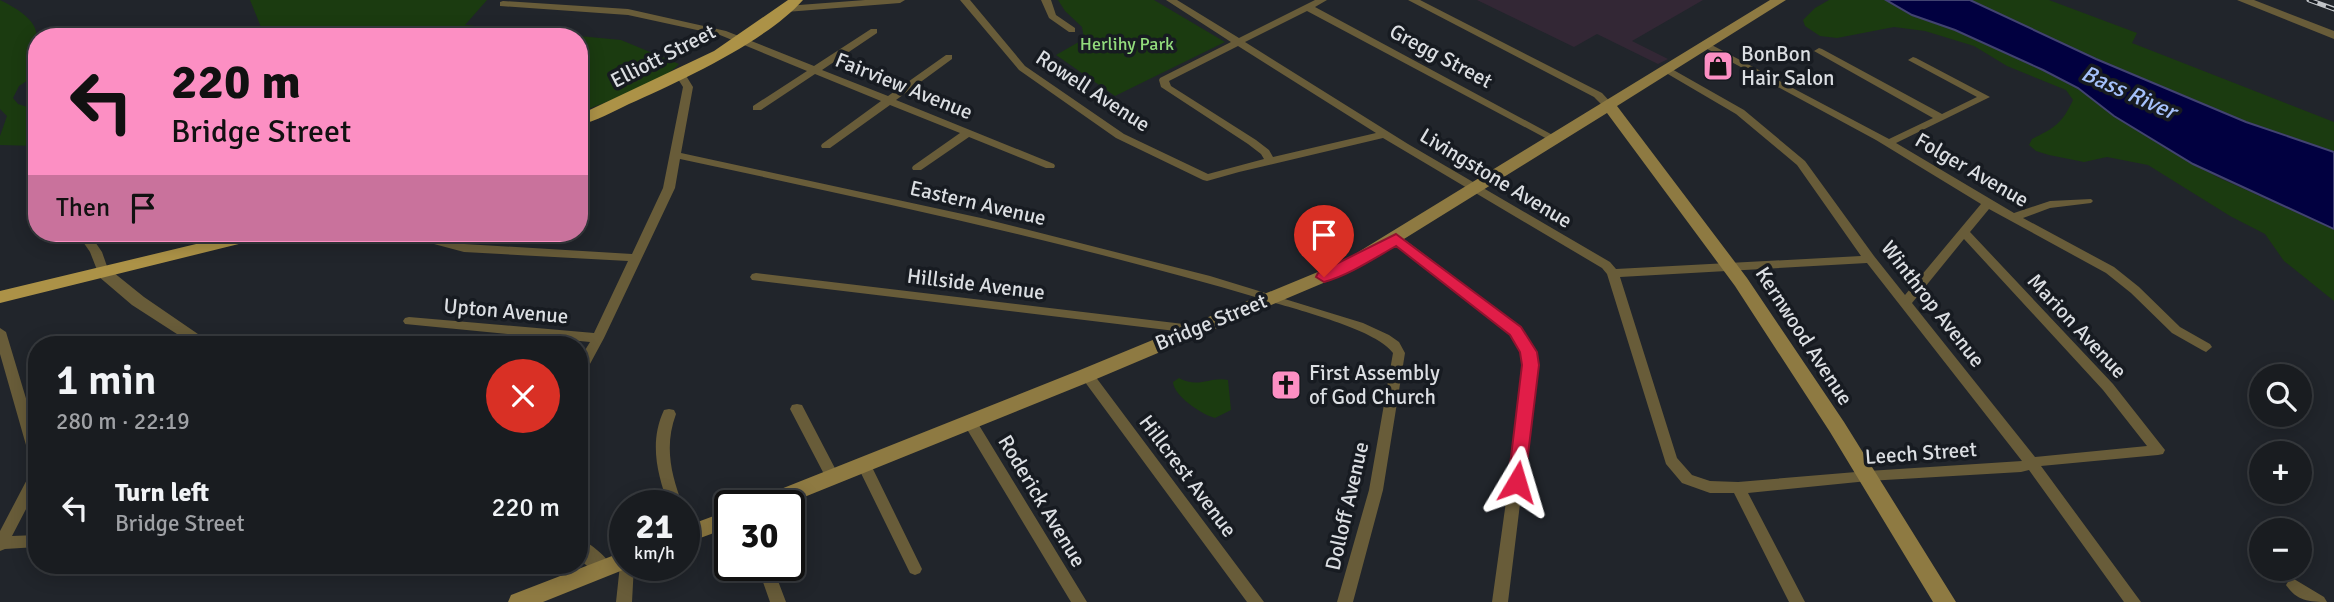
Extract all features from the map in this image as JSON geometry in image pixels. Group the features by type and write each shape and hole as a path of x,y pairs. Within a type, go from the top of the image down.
{"main road":[{"name":"Bridge Street","path":"798,490 1087,375 1348,266 1396,239 1779,0"},
{"name":"Elliott Street","path":"588,117 681,76 743,40 791,4"},
{"name":"Kernwood Avenue","path":"1609,106 1730,267 1868,476 1945,602"},
{"path":"0,297 226,242"},
{"path":"519,602 609,566"}],"street":[{"path":"791,4 900,0"},
{"name":"Rowell Avenue","path":"965,0 1021,68 1120,136 1207,178 1385,134"},
{"path":"1046,0 1052,16 1072,30"},
{"name":"Livingstone Avenue","path":"1171,0 1385,134 1606,265 1613,273"},
{"path":"1270,161 1265,152 1252,142 1173,92 1164,83 1170,75 1322,0"},
{"path":"1413,0 1598,95 1609,106"},
{"path":"2243,0 2334,35"},
{"name":"Fairview Avenue","path":"503,4 628,12 723,33 1050,166"},
{"name":"Gregg Street","path":"1307,7 1555,139"},
{"path":"757,108 874,31"},
{"name":"Folger Avenue","path":"1705,45 1888,143 1988,203 2110,270 2176,330 2206,347"},
{"path":"1819,51 1940,117"},
{"path":"826,146 948,57"},
{"path":"1888,143 1985,97 1913,60"},
{"name":"Winthrop Avenue","path":"1667,70 1740,112 1801,163 1870,259 2032,464 2133,602"},
{"path":"588,356 669,188 688,87 681,76"},
{"path":"917,168 967,133"},
{"name":"Eastern Avenue","path":"674,155 1070,244 1270,298"},
{"path":"2015,217 2031,209 2054,203 2087,201"},
{"path":"1905,303 1988,203"},
{"name":"Marion Avenue","path":"1964,232 2108,387 2158,450"},
{"path":"1396,239 1505,321 1516,331 1529,352 1531,365 1521,458 1500,602"},
{"path":"89,242 103,272 138,301 192,336"},
{"path":"442,242 464,248 636,258"},
{"path":"1613,273 1870,259"},
{"name":"Leech Street","path":"1613,273 1671,460 1687,479 1710,487 1738,488 1868,476 2021,467 2158,450"},
{"name":"Hillside Avenue","path":"756,276 1192,329"},
{"name":"Dolloff Avenue","path":"1270,298 1345,321 1393,344 1399,353 1376,490 1345,602"},
{"name":"Upton Avenue","path":"409,321 576,336"},
{"path":"0,332 6,371 28,433"},
{"name":"Upton Avenue","path":"588,337 598,338"},
{"name":"Hillcrest Avenue","path":"1087,375 1256,602"},
{"path":"797,409 832,476"},
{"path":"668,414 662,436 663,471 670,490"},
{"name":"Roderick Avenue","path":"969,421 1079,602"},
{"path":"863,463 915,569"},
{"path":"1738,488 1797,602"},
{"path":"0,544 28,491"},
{"path":"0,544 28,542"},
{"path":"588,555 603,568"},
{"path":"624,602 626,581"},
{"path":"770,581 778,602"},
{"path":"2294,585 2319,602"}],"shaded area":[{"path":"1477,0 1703,0 1632,41 1668,59 1658,64 1597,34 1574,47"}],"green space":[{"path":"0,0 21,12 35,28 28,28 28,80 19,86 13,98 18,104 28,107 28,146 0,145 0,136 7,116 0,109"},
{"path":"250,0 487,0 465,25 496,28 261,28"},
{"name":"Herlihy Park","path":"1058,0 1154,0 1225,42 1115,96 1056,55 1084,39 1082,27"},
{"path":"1829,0 1886,0 1912,15 1955,30 2078,88 2114,116 2217,177 2334,229 2334,301 2284,261 2265,234 2230,216 2148,165 2107,157 2084,162 2036,151 2029,145 2032,139 2057,124 2073,100 2066,90 2007,66 1974,46 1925,31 1894,27 1837,38 1820,36 1805,26 1803,20 1815,8"},
{"path":"1970,0 2049,0 2137,33 2132,43 2334,122 2334,152 2246,122 2096,59"},
{"path":"588,37 621,40 679,64 647,85 588,109"},
{"path":"1179,378 1193,382 1228,380 1231,410 1215,418 1196,409 1178,393 1173,382"}],"water":[{"name":"Bass River","path":"1886,0 1970,0 2096,59 2246,122 2334,152 2334,229 2193,164 2114,116 2078,88 2043,70 1955,30 1912,15"}],"railway":[{"path":"2309,0 2334,9"}],"place":[{"name":"BonBon Hair Salon","path":"1718,66"},
{"name":"First Assembly of God Church","path":"1286,385"}],"route":[{"path":"1324,277 1396,239 1516,331 1529,352 1531,365 1517,482"}]}
